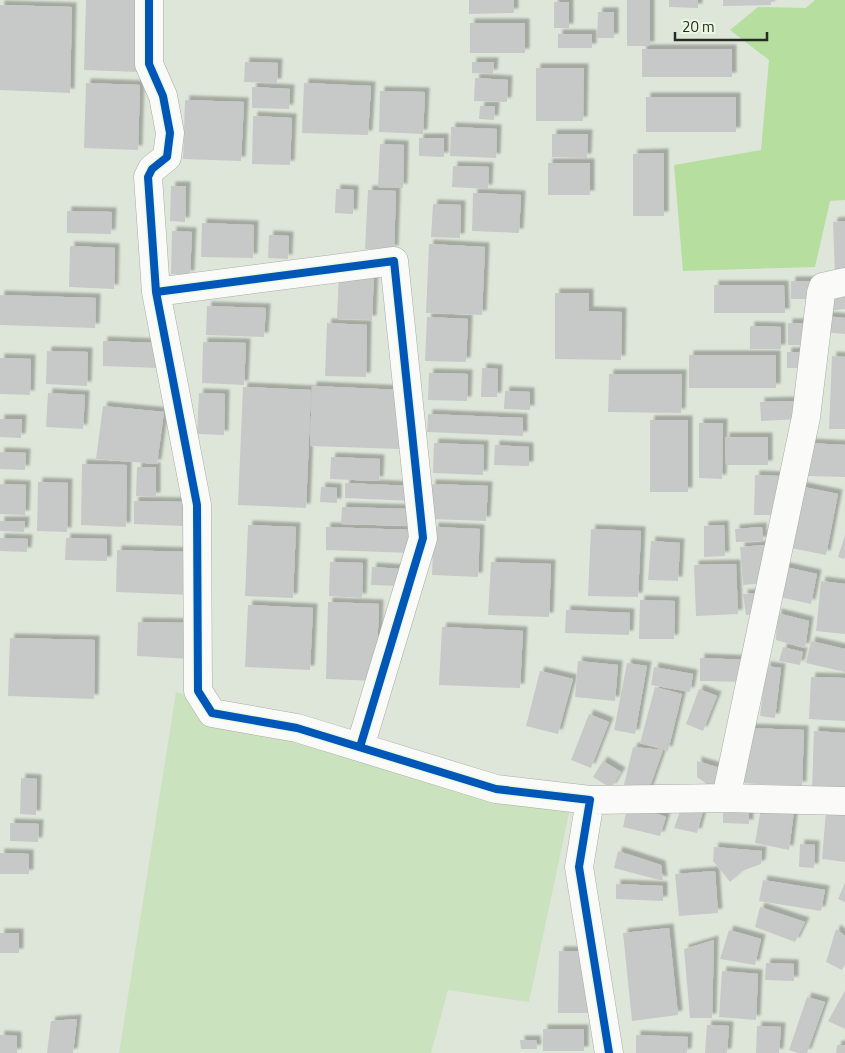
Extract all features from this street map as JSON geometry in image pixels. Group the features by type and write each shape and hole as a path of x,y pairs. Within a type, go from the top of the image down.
{"street":[{"path":"149,0 149,64 163,96 170,133 168,157 152,169 148,177 156,292 197,505 198,691 212,713 297,728 496,789 590,800 726,798 845,801"},
{"path":"156,292 394,261 423,538 360,747"},
{"path":"726,798 806,417 821,293 823,287 845,282"},
{"path":"590,800 580,867 609,1053"}],"shaded area":[{"path":"815,0 845,0 845,200 830,201 815,267 683,271 674,165 761,150 769,60 730,30 758,7 806,8"},
{"path":"176,692 572,799 529,1002 448,990 431,1053 119,1053"}],"building":[{"path":"86,0 142,0 139,72 84,70"},
{"path":"469,0 514,0 514,13 469,14"},
{"path":"627,0 650,0 650,46 627,46"},
{"path":"669,0 698,0 698,8 669,7"},
{"path":"723,0 771,0 771,5 723,6"},
{"path":"554,2 569,2 569,28 554,28"},
{"path":"0,5 72,7 70,93 0,90"},
{"path":"598,12 614,12 614,38 597,38"},
{"path":"470,23 525,23 525,53 470,53"},
{"path":"558,34 592,34 592,48 558,48"},
{"path":"642,49 732,49 732,77 642,77"},
{"path":"245,62 278,63 277,83 244,82"},
{"path":"472,62 494,62 493,74 472,73"},
{"path":"536,68 584,68 583,121 536,121"},
{"path":"475,78 508,80 507,102 474,101"},
{"path":"86,83 140,85 138,150 84,148"},
{"path":"304,83 371,86 368,135 302,133"},
{"path":"252,87 290,89 289,109 252,108"},
{"path":"380,91 425,92 423,134 379,132"},
{"path":"646,97 736,97 736,132 646,132"},
{"path":"185,100 244,102 241,161 183,159"},
{"path":"480,106 495,106 494,120 479,119"},
{"path":"253,116 292,118 290,165 252,164"},
{"path":"451,127 497,129 496,158 450,156"},
{"path":"552,134 588,134 587,158 552,157"},
{"path":"419,138 444,138 444,157 419,156"},
{"path":"380,144 404,145 403,188 378,187"},
{"path":"664,153 664,216 633,216 633,154"},
{"path":"548,163 590,163 590,195 548,195"},
{"path":"453,166 489,167 488,189 452,187"},
{"path":"171,186 186,186 185,222 170,221"},
{"path":"336,189 354,190 353,214 335,213"},
{"path":"368,190 396,191 394,250 365,249"},
{"path":"473,193 521,195 519,233 472,231"},
{"path":"433,204 461,205 460,238 431,237"},
{"path":"67,211 112,212 111,234 67,233"},
{"path":"845,221 845,276 835,276 833,222"},
{"path":"202,223 254,225 253,258 201,257"},
{"path":"172,231 192,232 190,275 171,274"},
{"path":"269,235 289,236 288,259 268,258"},
{"path":"429,244 485,247 482,315 426,313"},
{"path":"70,246 115,248 114,289 69,287"},
{"path":"339,270 374,272 372,320 337,319"},
{"path":"791,281 815,281 815,299 791,299"},
{"path":"714,285 784,285 785,313 714,313"},
{"path":"845,290 845,309 829,311 826,294"},
{"path":"555,293 589,293 589,311 622,312 621,360 555,359"},
{"path":"0,295 96,298 95,328 0,325"},
{"path":"207,306 266,308 264,337 206,335"},
{"path":"825,316 845,318 845,334 823,332"},
{"path":"427,317 468,319 466,362 425,361"},
{"path":"327,323 367,325 366,377 325,376"},
{"path":"788,323 812,323 812,345 788,345"},
{"path":"750,326 781,327 781,349 750,349"},
{"path":"103,341 158,343 158,368 103,366"},
{"path":"203,342 246,343 244,385 202,383"},
{"path":"47,351 88,352 87,386 46,384"},
{"path":"787,352 806,352 806,368 787,368"},
{"path":"689,355 776,355 776,388 689,388"},
{"path":"832,356 845,357 845,429 829,429"},
{"path":"0,358 31,359 30,395 0,394"},
{"path":"482,368 498,369 497,397 481,397"},
{"path":"429,373 468,374 467,401 428,400"},
{"path":"609,374 682,374 681,413 608,412"},
{"path":"312,386 402,390 400,449 310,446"},
{"path":"243,387 311,390 306,508 238,505"},
{"path":"505,391 530,392 530,410 504,409"},
{"path":"48,393 85,395 83,429 46,427"},
{"path":"199,393 225,394 224,435 197,434"},
{"path":"798,401 799,419 761,421 760,402"},
{"path":"103,406 164,412 157,464 96,459"},
{"path":"428,414 523,418 523,436 427,432"},
{"path":"0,419 22,419 21,438 0,437"},
{"path":"650,420 688,420 688,492 650,492"},
{"path":"699,423 723,423 722,479 699,478"},
{"path":"725,437 768,437 768,465 726,465"},
{"path":"434,443 484,445 483,475 433,473"},
{"path":"808,443 845,445 845,477 807,476"},
{"path":"495,445 529,447 529,466 494,465"},
{"path":"0,452 26,453 25,470 0,469"},
{"path":"331,457 380,459 379,481 330,479"},
{"path":"82,464 127,465 126,527 81,525"},
{"path":"137,467 156,467 156,497 136,496"},
{"path":"755,475 779,476 779,515 754,515"},
{"path":"38,482 68,483 67,532 37,531"},
{"path":"345,483 412,486 412,501 345,498"},
{"path":"0,484 26,485 25,515 0,514"},
{"path":"431,484 488,486 486,521 430,519"},
{"path":"799,486 838,494 826,555 786,547"},
{"path":"321,487 337,488 337,503 320,502"},
{"path":"134,501 185,502 184,526 134,524"},
{"path":"342,507 411,509 410,526 341,524"},
{"path":"0,521 25,521 24,532 0,531"},
{"path":"248,525 296,527 293,598 245,596"},
{"path":"724,525 725,556 704,557 704,526"},
{"path":"326,527 413,530 412,553 326,550"},
{"path":"434,527 480,529 478,577 432,575"},
{"path":"762,527 763,541 736,542 735,529"},
{"path":"591,529 641,531 638,597 588,596"},
{"path":"845,535 845,557 844,559 838,557"},
{"path":"0,538 28,539 27,552 0,551"},
{"path":"66,538 107,539 107,561 65,560"},
{"path":"651,541 680,543 678,581 648,580"},
{"path":"764,545 767,583 743,585 740,547"},
{"path":"117,550 193,552 192,595 116,592"},
{"path":"330,562 363,563 362,598 329,596"},
{"path":"491,562 551,564 549,617 488,615"},
{"path":"736,564 738,614 696,616 694,565"},
{"path":"781,566 817,574 811,604 775,596"},
{"path":"372,567 401,569 400,586 371,585"},
{"path":"821,581 845,584 845,634 816,631"},
{"path":"761,593 763,613 746,615 743,594"},
{"path":"640,600 675,601 674,639 639,639"},
{"path":"328,602 379,604 376,681 326,679"},
{"path":"248,605 313,608 310,670 245,667"},
{"path":"566,610 630,613 629,635 565,633"},
{"path":"777,613 809,621 805,648 776,640"},
{"path":"138,622 191,623 190,659 137,656"},
{"path":"442,627 523,631 520,688 439,685"},
{"path":"10,638 95,640 94,699 8,696"},
{"path":"811,641 845,649 845,672 806,663"},
{"path":"783,647 803,652 800,665 779,661"},
{"path":"700,658 750,660 749,682 700,681"},
{"path":"578,661 618,665 615,701 575,697"},
{"path":"627,663 647,666 635,734 614,730"},
{"path":"766,666 781,668 775,718 760,716"},
{"path":"654,667 693,674 690,692 651,685"},
{"path":"540,671 573,679 558,734 526,726"},
{"path":"811,677 845,678 845,721 809,719"},
{"path":"655,687 682,694 668,751 640,743"},
{"path":"699,689 717,696 703,731 686,724"},
{"path":"589,714 609,722 591,768 571,760"},
{"path":"743,728 804,730 802,786 741,783"},
{"path":"814,731 845,733 845,790 812,789"},
{"path":"633,747 663,750 647,795 623,789"},
{"path":"603,761 621,772 611,788 593,777"},
{"path":"697,761 720,768 716,791 697,777"},
{"path":"21,778 37,779 36,815 20,814"},
{"path":"628,803 666,817 660,836 623,827"},
{"path":"682,806 703,811 697,833 674,828"},
{"path":"761,808 794,811 789,850 755,843"},
{"path":"723,809 749,809 749,824 723,823"},
{"path":"826,811 845,811 845,862 822,859"},
{"path":"10,823 39,824 38,842 10,841"},
{"path":"800,844 815,845 814,868 799,867"},
{"path":"714,847 762,851 761,864 742,871 730,882 713,861"},
{"path":"618,851 661,865 663,881 614,868"},
{"path":"0,853 29,854 29,874 0,874"},
{"path":"715,871 718,913 679,916 675,874"},
{"path":"763,880 825,890 821,911 759,901"},
{"path":"845,883 845,902 838,899"},
{"path":"616,884 663,886 663,901 616,899"},
{"path":"760,907 805,922 795,942 755,927"},
{"path":"669,928 678,1015 632,1021 623,933"},
{"path":"836,929 845,936 845,964 842,970 826,962"},
{"path":"729,930 761,939 755,965 720,959"},
{"path":"0,933 19,933 19,953 0,953"},
{"path":"714,940 712,1018 690,1018 684,949"},
{"path":"559,951 589,951 590,1013 558,1013"},
{"path":"766,963 794,964 794,981 765,980"},
{"path":"722,971 758,974 756,1020 719,1017"},
{"path":"845,991 845,1029 828,1021"},
{"path":"807,997 825,1002 807,1053 798,1053 789,1050"},
{"path":"77,1019 73,1053 47,1053 51,1021"},
{"path":"707,1025 729,1026 727,1053 705,1053"},
{"path":"757,1026 781,1027 779,1053 756,1053"},
{"path":"543,1029 584,1029 584,1051 543,1051"},
{"path":"0,1035 17,1036 17,1053 0,1053"},
{"path":"636,1035 688,1037 687,1053 636,1053"},
{"path":"520,1040 536,1040 537,1049 521,1049"},
{"path":"837,1045 845,1045 845,1053 836,1053"}],"cycle path":[{"path":"149,0 149,64 163,96 170,133 167,157 152,169 148,177 156,292 197,505 198,691 212,713 297,728 496,789 590,800 579,867 609,1053"},
{"path":"156,292 394,261 423,538 360,747"}]}
